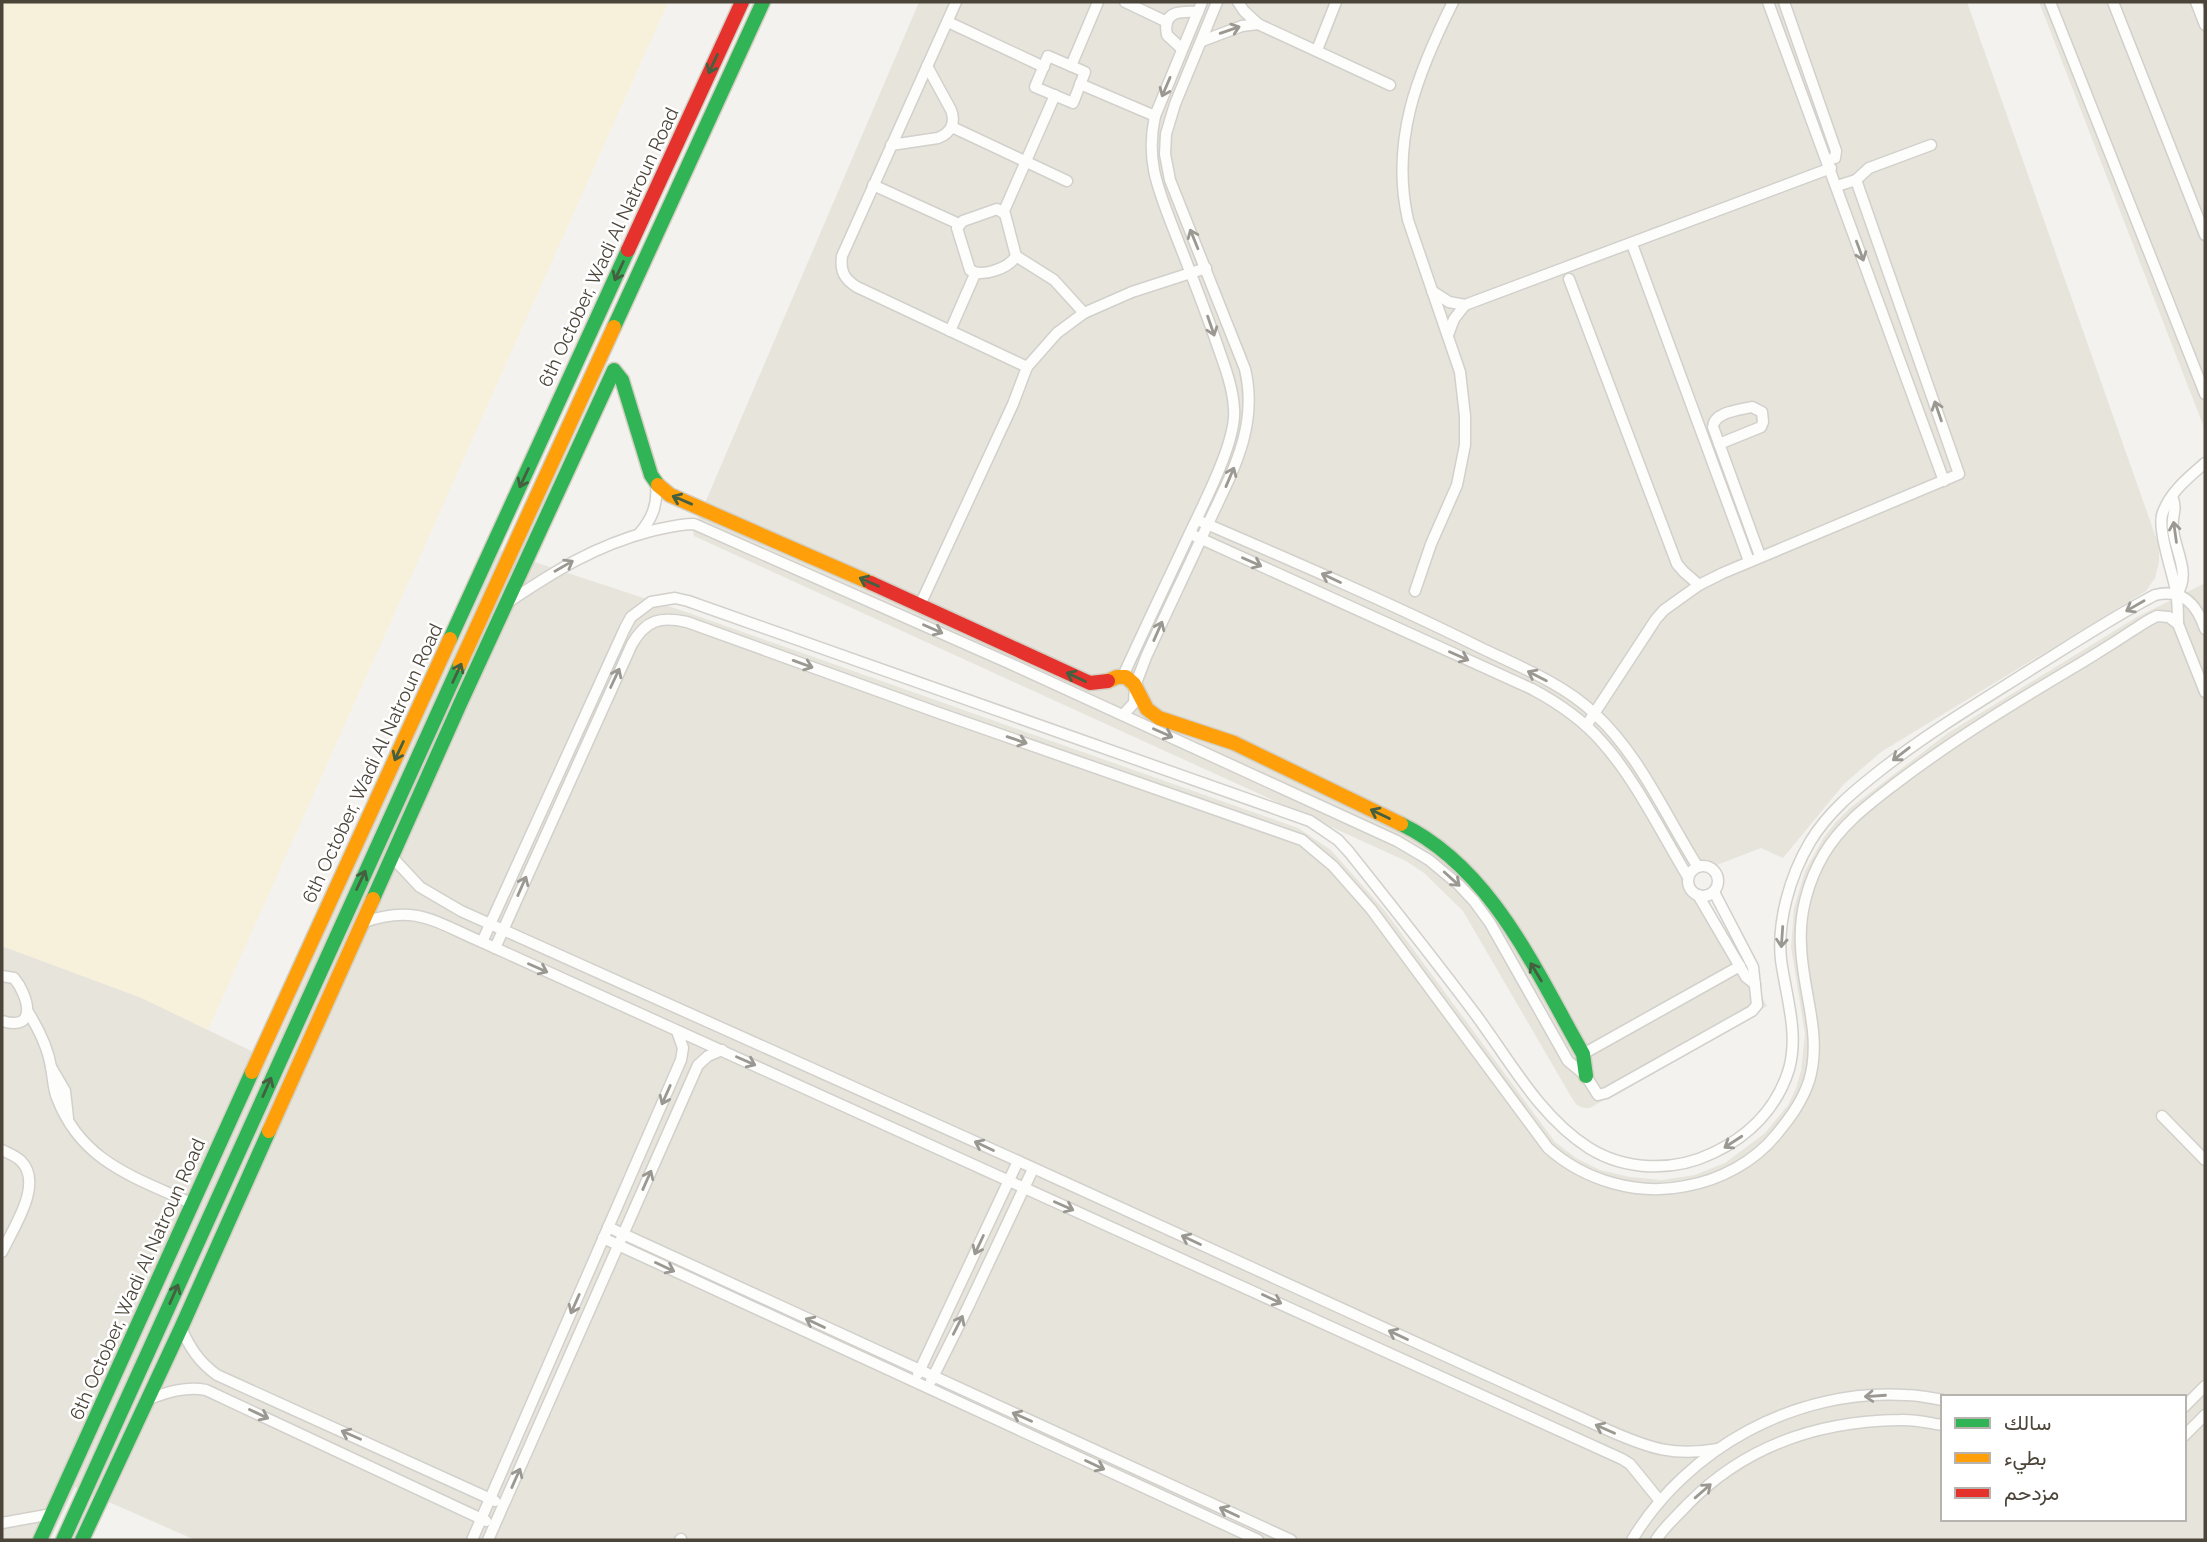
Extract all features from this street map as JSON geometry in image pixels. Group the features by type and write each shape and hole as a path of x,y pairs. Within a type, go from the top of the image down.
{"street":[{"name":"6th October, Wadi Al Natroun Road","path":"40,1540 742,2"},
{"name":"6th October, Wadi Al Natroun Road","path":"65,1536 311,989 763,2"},
{"path":"956,2 873,185 842,256 841,265 843,275 857,287 1027,368"},
{"path":"1071,66 1098,2"},
{"path":"1125,2 1167,22"},
{"path":"1123,715 1134,703 1135,686 1146,657 1237,460 1246,433 1250,396 1240,353 1170,180 1165,154 1170,121 1217,2"},
{"path":"1238,2 1258,24 1390,85"},
{"path":"1317,50 1336,2"},
{"path":"1415,591 1431,544 1453,497 1465,445 1463,387 1404,202 1407,124 1418,77 1453,2"},
{"path":"1768,2 1944,481"},
{"path":"1432,291 1449,302 1465,305 1632,244 1829,164 1835,158 1836,151 1784,2"},
{"path":"2050,2 2205,394"},
{"path":"2113,2 2205,235"},
{"path":"2196,2 2205,25"},
{"path":"1182,49 1167,35 1167,22 1179,11 1200,7"},
{"path":"1123,677 1197,519 1229,442 1234,409 1225,369 1154,174 1150,145 1155,116 1200,7"},
{"path":"948,22 1044,67"},
{"path":"1202,41 1242,26 1258,24"},
{"path":"1048,57 1071,66 1085,72 1073,103 1035,87 1048,57"},
{"path":"891,145 942,137 952,127 951,110 927,66"},
{"path":"1080,85 1155,116"},
{"path":"958,224 957,232 961,245 970,270 975,274 983,274 1010,264 1016,257 1017,252 1004,211 1055,96"},
{"path":"952,127 1067,181"},
{"path":"1837,186 1856,180 1866,169 1931,145"},
{"path":"1586,726 1656,619 1699,584 1760,556 1958,475 1959,470 1856,180"},
{"path":"873,185 958,224 997,209 1004,211"},
{"path":"1632,244 1749,561"},
{"path":"1016,257 1054,280 1084,313"},
{"path":"920,605 1027,368 1057,333 1084,313 1132,292 1206,268"},
{"path":"950,331 975,274"},
{"path":"1569,279 1677,564 1699,584"},
{"path":"1448,336 1454,319 1465,305"},
{"path":"65,1536 82,1540 149,1399 614,370 622,380 648,469 656,484 670,495 1095,685 1105,684 1114,678 1130,679 1149,712 1187,736"},
{"path":"1719,444 1761,427 1762,412 1752,407 1717,417 1712,423 1719,444 1760,556"},
{"path":"2205,463 2184,481 2172,496 2176,506 2173,530 2183,569 2182,587 2177,594 2178,624 2205,692"},
{"path":"639,534 656,506 656,484"},
{"path":"711,530 712,522 718,515"},
{"path":"1197,519 1395,607 1558,687 1594,712 1633,760 1698,867"},
{"path":"507,603 594,550 639,534 694,524 1123,715 1187,736 1210,734 1234,743 1404,825 1440,847 1466,869 1487,892 1543,998 1568,1061 1586,1076"},
{"path":"740,543 746,537 747,528"},
{"path":"1189,534 1532,689 1562,707 1586,726 1622,768 1688,877 1689,888 1698,895 1746,977 1755,984"},
{"path":"790,566 797,550"},
{"path":"810,575 817,559"},
{"path":"482,942 631,617 640,608 663,598 688,601 1310,821 1338,840 1424,946 1530,1088 1571,1135 1596,1152 1626,1163 1651,1166 1691,1162 1721,1150 1758,1123 1783,1085 1793,1056 1794,1038 1781,957 1785,908 1794,875 1809,844 1835,810 1853,792 1942,724 2148,598 2162,593 2187,598 2195,606 2205,629"},
{"path":"1388,623 1395,607"},
{"path":"495,948 640,630 665,619 687,622 961,721 1294,836 1315,849 1333,866 1371,909 1548,1149 1574,1168 1597,1179 1628,1187 1665,1189 1697,1184 1729,1171 1752,1157 1771,1140 1796,1110 1808,1083 1814,1054 1814,1034 1800,947 1803,910 1812,878 1832,842 1849,821 1953,741 2152,618 2163,616 2178,624"},
{"path":"1011,664 1017,650"},
{"path":"1134,652 1146,657"},
{"path":"1942,724 1953,741"},
{"path":"1923,737 1933,755"},
{"path":"1140,782 1146,764"},
{"path":"393,857 420,887 490,925 1018,1161 1637,1443 1659,1451 1680,1454 1718,1449"},
{"path":"1688,877 1692,870 1698,867 1707,866 1714,871 1718,879 1714,891 1706,896 1698,895"},
{"path":"1543,998 1583,1054 1586,1076 1598,1095 1752,1011 1758,1002 1753,967 1714,891"},
{"path":"453,930 461,911"},
{"path":"364,922 392,914 412,914 482,942 1279,1302 1630,1464 1660,1501"},
{"path":"1583,1054 1740,965"},
{"path":"3,974 19,983 51,1067 62,1082 68,1118 83,1144 99,1157 193,1203"},
{"path":"293,981 330,998"},
{"path":"3,1022 20,1021 28,1012"},
{"path":"472,1540 681,1060 683,1048 677,1031"},
{"path":"488,1540 698,1065 708,1056 722,1051"},
{"path":"2162,1116 2205,1160"},
{"path":"2,1150 22,1161 31,1182 29,1195 2,1252"},
{"path":"917,1376 1018,1161"},
{"path":"930,1381 1033,1168"},
{"path":"606,1233 917,1376 1291,1540"},
{"path":"181,1328 200,1361 216,1375 504,1506"},
{"path":"128,1348 146,1356"},
{"path":"930,1381 1258,1540"},
{"path":"227,1399 235,1383"},
{"path":"2186,1405 2205,1386"},
{"path":"149,1399 192,1387 206,1391 495,1525"},
{"path":"1632,1540 1646,1517 1688,1472 1718,1449 1788,1412 1857,1397 1905,1394 1941,1400"},
{"path":"2186,1434 2205,1415"},
{"path":"1656,1540 1700,1492 1742,1460 1793,1436 1830,1427 1902,1419 1941,1425"},
{"path":"1630,1464 1637,1443"},
{"path":"374,1468 382,1449"},
{"path":"2,1523 52,1514"}],"shaded area":[{"path":"919,2 1967,2 2159,546 2159,563 2155,578 2146,591 1881,752 1844,784 1783,858 1761,848 1691,875 1767,1006 1590,1108 1583,1108 1573,1100 1463,911 1424,873 1406,861 694,536 693,531"},
{"path":"2039,2 2205,2 2205,430"},
{"path":"498,550 686,612 1298,828 1331,850 1385,911 1555,1142 1576,1158 1600,1170 1630,1177 1662,1180 1695,1175 1725,1163 1765,1133 1788,1105 1796,1088 1801,1071 1805,1034 1791,947 1794,908 1805,871 1824,837 1836,822 1850,808 1948,733 2137,617 2205,583 2205,1540 195,1540 75,1487 50,1540 2,1540 2,946 142,998 268,1059"}],"sand":[{"path":"2,2 668,2 208,1030 142,998 2,946"}],"traffic: fast":[{"path":"614,327 763,2"},
{"path":"450,639 628,250"},
{"path":"373,899 614,370 622,380 651,475 658,485"},
{"path":"63,1540 460,664"},
{"path":"1401,824 1433,843 1461,867 1486,894 1528,956 1583,1054 1586,1076"},
{"path":"40,1540 252,1072"},
{"path":"82,1540 269,1131"}],"traffic: slow":[{"path":"460,664 614,327"},
{"path":"658,485 670,495 871,583"},
{"path":"252,1072 450,639"},
{"path":"1108,681 1126,677 1134,684 1147,709 1159,718 1234,743 1401,824"},
{"path":"269,1131 373,899"}],"traffic: jam":[{"path":"628,250 742,2"},
{"path":"871,583 1090,683 1108,681"}]}
